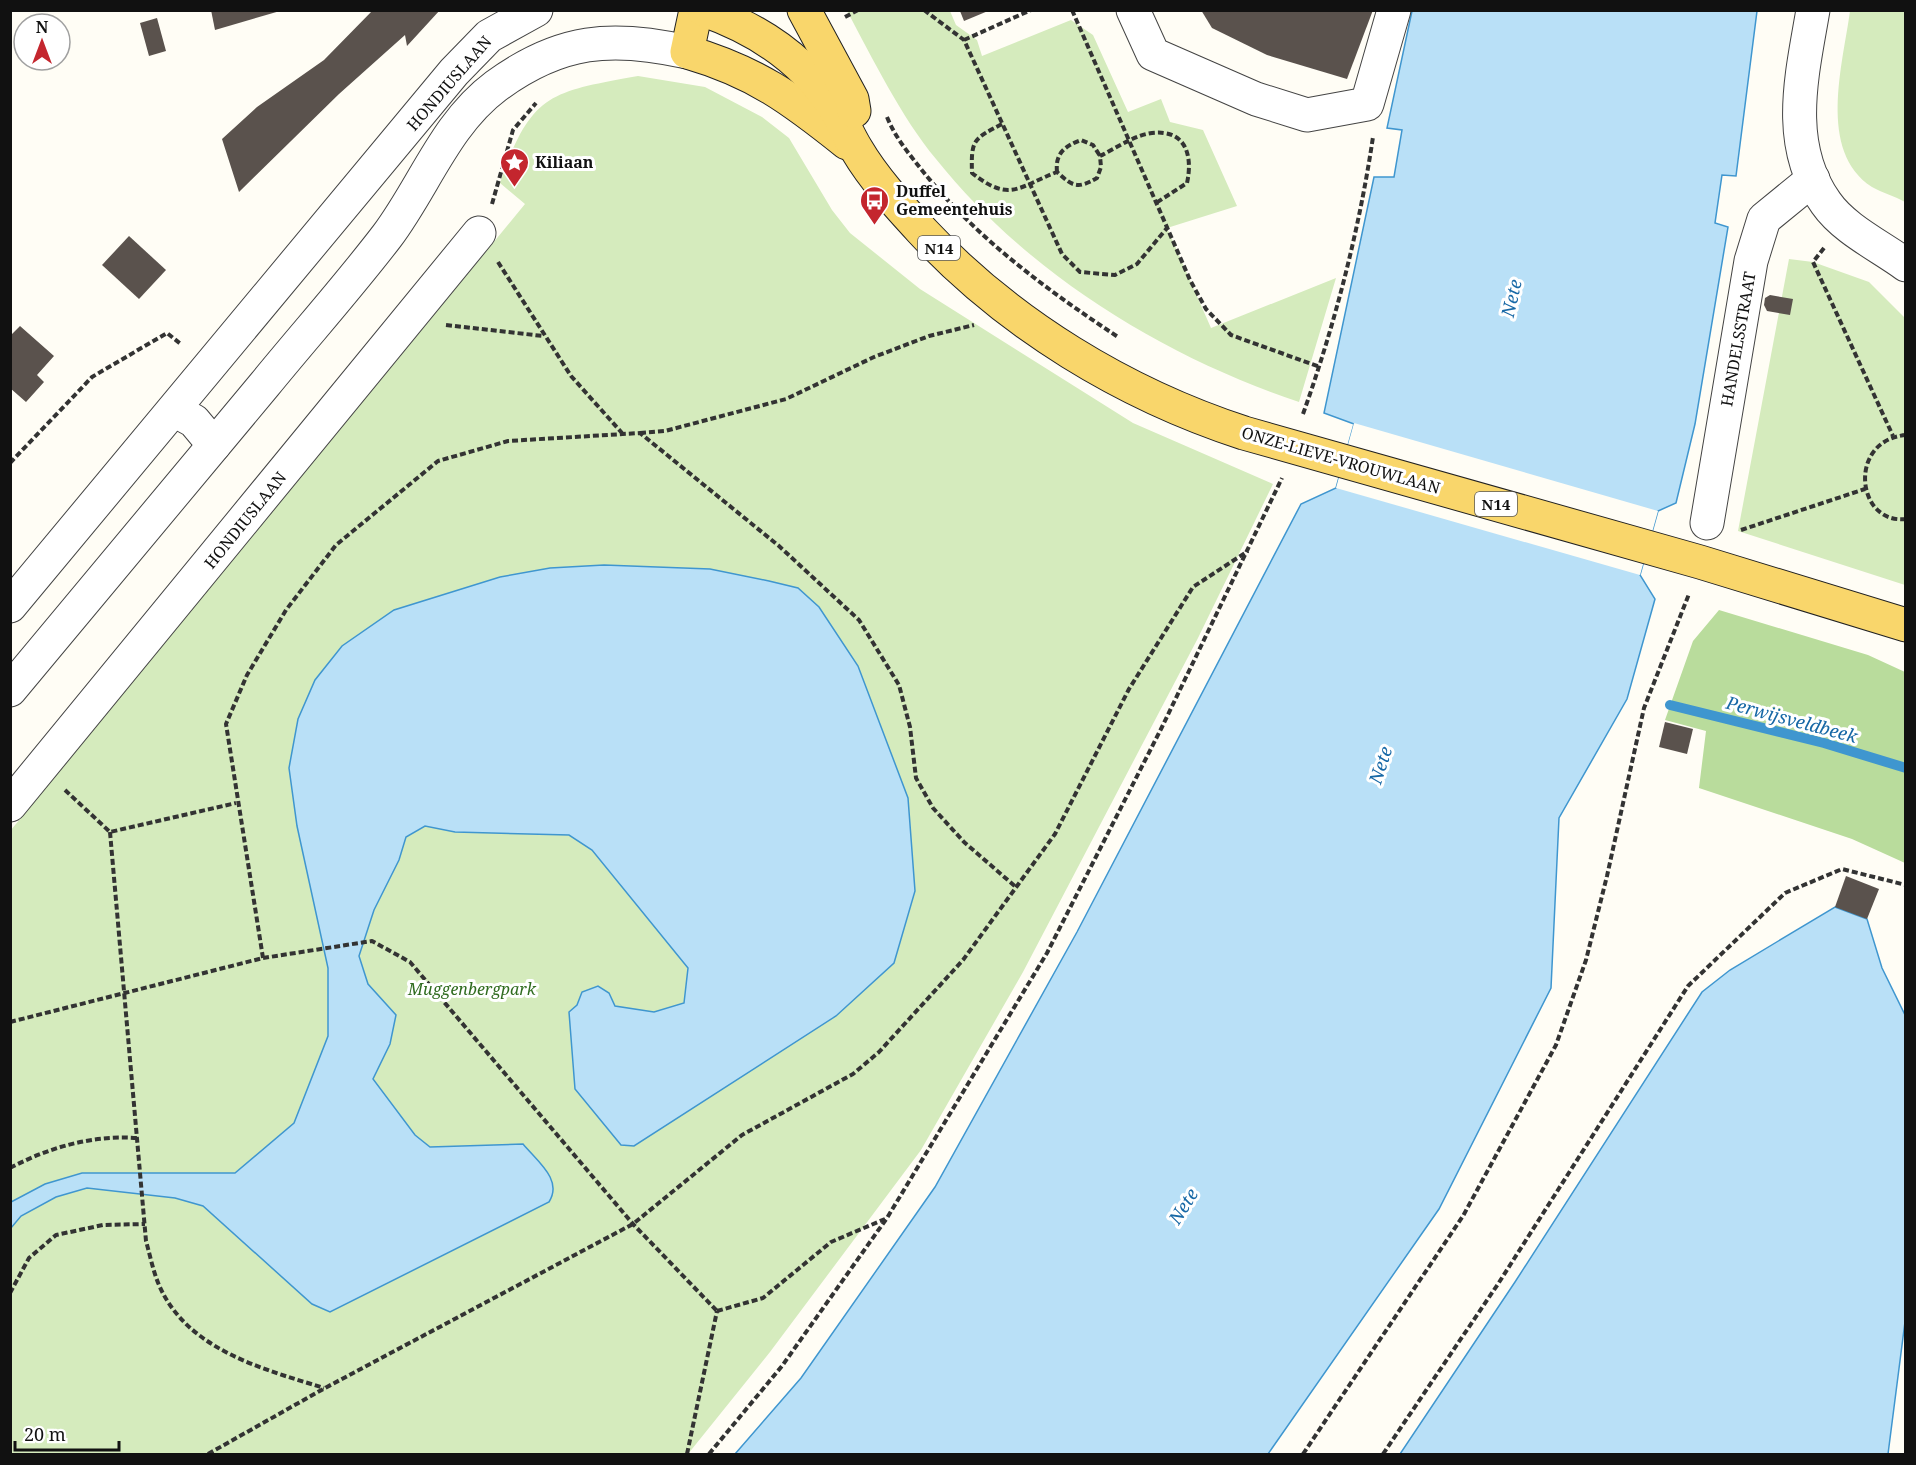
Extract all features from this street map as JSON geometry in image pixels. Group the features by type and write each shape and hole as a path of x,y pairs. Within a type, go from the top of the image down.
{"main road":[{"path":"687,52 696,10"},
{"name":"N14","path":"704,10 729,19 778,47 808,71 835,109 857,152"},
{"path":"804,10 852,99 857,152"},
{"name":"N14","path":"687,52 743,71 773,87 857,152"},
{"name":"ONZE-LIEVE-VROUWLAAN","path":"857,152 923,232 975,282 1017,315 1100,369 1145,395 1191,415 1297,433 1344,460 1647,549 1700,562 1905,625"}],"street":[{"path":"1133,10 1153,54 1256,99 1307,116 1367,104 1394,10"},
{"path":"1813,10 1798,113 1801,144 1813,179 1826,203 1845,222 1905,265"},
{"path":"528,12 537,46 535,62"},
{"name":"HONDIUSLAAN","path":"10,606 454,72 489,36 528,12"},
{"path":"10,690 388,235 454,130 494,87 535,62 563,51 619,41 687,52"},
{"name":"HANDELSSTRAAT","path":"1707,523 1749,271 1764,219 1813,179"},
{"name":"HONDIUSLAAN","path":"10,806 479,233"},
{"path":"174,410 194,421 214,445"}],"path":[{"path":"924,10 964,40 1062,254 1080,272 1115,275 1137,264 1167,228"},
{"path":"964,40 1031,10"},
{"path":"1072,10 1167,228 1206,309 1231,335 1320,367"},
{"path":"538,102 513,130 497,178 490,214 479,233 571,376 622,434"},
{"path":"709,1455 782,1366 887,1218 1047,953 1249,550 1284,475 1320,367 1352,248 1374,129 1367,104"},
{"path":"883,109 898,141 964,218 1031,276 1121,339"},
{"path":"1002,123 982,134 972,148 972,174 991,188 1013,191 1057,172"},
{"path":"1100,156 1153,133 1175,137 1188,149 1191,167 1186,183 1156,203"},
{"path":"1081,140 1093,145 1100,156 1101,167 1097,178 1083,186 1069,184 1057,172 1059,153 1067,145 1081,140"},
{"path":"1845,222 1813,262 1893,436"},
{"path":"263,958 236,803 226,724 247,675 286,610 336,545 438,461 508,441 665,431 786,399 874,357 929,336 1017,315"},
{"path":"406,323 544,336"},
{"path":"639,433 779,546 859,620 899,685 910,727 916,778 933,808 964,842 1017,888"},
{"path":"1905,435 1893,436 1882,442 1868,457 1863,475 1865,489 1870,500 1884,514 1905,519"},
{"path":"1738,531 1865,489"},
{"path":"208,1455 325,1388 633,1224 742,1135 853,1074 879,1052 963,960 1055,834 1129,689 1193,587 1249,550"},
{"path":"1303,1455 1463,1216 1556,1045 1586,960 1644,708 1700,562"},
{"path":"42,768 110,832 146,1241 159,1286 185,1325 243,1362 325,1388"},
{"path":"110,832 236,803"},
{"path":"1383,1455 1498,1284 1688,986 1785,893 1842,869 1905,885"},
{"path":"10,1022 263,958 372,941 411,962 633,1224 717,1311"},
{"path":"10,1168 35,1155 91,1138 137,1138"},
{"path":"717,1311 763,1298 831,1242 887,1218"},
{"path":"10,1293 29,1258 56,1235 103,1226 145,1224"},
{"path":"687,1455 717,1311"}],"green space":[{"path":"847,11 950,11 956,25 977,40 982,56 1071,20 1093,35 1128,112 1161,99 1170,122 1203,130 1237,206 1167,228 1211,328 1336,278 1299,402 1197,361 1148,335 1100,306 1012,239 972,200 923,143 888,87"},
{"path":"1850,11 1905,11 1905,202 1872,187 1855,171 1844,152 1839,129 1839,80"},
{"name":"Muggenbergpark","path":"638,76 705,87 762,117 789,138 832,210 850,233 920,289 1133,423 1273,484 1198,638 1023,972 921,1150 770,1352 688,1454 11,1454 11,830 525,204 500,183 511,153 534,114 548,102 564,93"},
{"path":"1789,259 1813,262 1869,282 1905,318 1905,585 1738,531"},
{"path":"1719,610 1868,655 1905,672 1905,863 1852,839 1699,788 1706,731 1665,720 1693,641"}],"water":[{"name":"Nete","path":"1412,11 1757,11 1736,176 1722,175 1715,223 1728,227 1695,424 1676,503 1658,511 1640,575 1655,599 1627,699 1559,818 1551,988 1439,1209 1268,1454 735,1454 801,1378 935,1187 1077,932 1301,504 1336,488 1354,424 1324,413 1374,177 1394,177 1402,130 1387,128"},
{"path":"604,565 710,569 798,588 819,607 858,666 908,798 915,891 894,963 836,1016 634,1146 621,1145 575,1089 569,1012 577,1005 582,992 598,986 609,993 615,1006 654,1012 684,1003 688,968 592,850 569,835 455,832 425,826 406,837 399,860 374,910 359,956 368,984 396,1015 390,1044 373,1079 415,1135 430,1147 523,1144 542,1164 551,1179 553,1194 549,1202 330,1312 312,1304 203,1206 175,1198 87,1188 56,1197 21,1216 11,1228 11,1202 45,1184 82,1173 235,1173 294,1123 328,1036 328,968 297,826 289,768 298,719 315,680 342,646 394,610 500,577 550,568"},
{"path":"1835,907 1867,919 1882,968 1906,1017 1906,1314 1888,1454 1400,1454 1515,1282 1702,992 1730,970"}],"pier":[{"path":"1354,423 1658,511 1640,575 1336,488"}],"building":[{"path":"211,10 279,10 280,11 215,30"},
{"path":"373,10 440,10 407,46 405,35 339,94 239,192 222,139 257,107 324,60"},
{"path":"1201,10 1373,10 1347,79 1267,55 1212,28"},
{"path":"960,11 988,11 964,21"},
{"path":"157,18 166,51 149,56 140,23"},
{"path":"129,236 166,270 139,299 102,265"},
{"path":"1770,295 1793,299 1790,315 1767,311 1764,305 1765,298"},
{"path":"20,326 54,356 37,375 44,382 26,402 10,388 10,336"},
{"path":"1665,722 1693,729 1687,754 1659,747"},
{"path":"1846,876 1879,889 1867,919 1835,907"}],"waterway":[{"name":"Perwijsveldbeek","path":"1670,705 1824,743 1906,768"}],"place":[{"name":"Kiliaan","path":"514,188"},
{"name":"Duffel Gemeentehuis","path":"875,226"}]}
